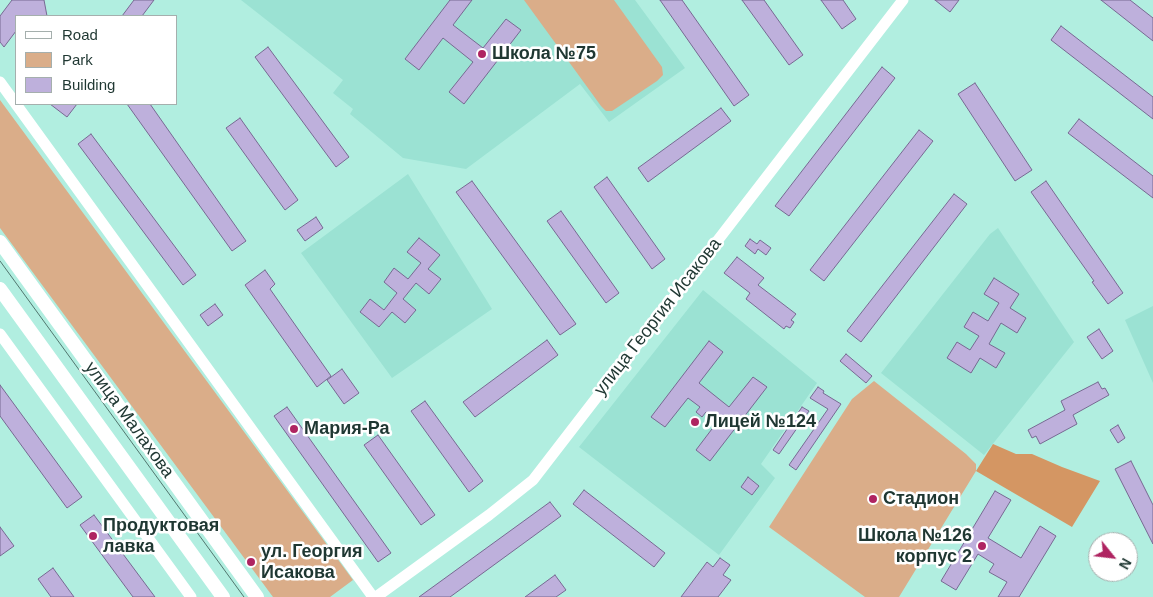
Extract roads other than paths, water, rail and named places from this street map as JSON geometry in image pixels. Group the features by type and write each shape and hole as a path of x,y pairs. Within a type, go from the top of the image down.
{"main road":[{"name":"улица Малахова","path":"0,242 257,597"},
{"name":"улица Малахова","path":"0,290 223,597"}],"street":[{"name":"улица Георгия Исакова","path":"374,597 489,515 533,480 903,0"},
{"path":"0,82 15,103"},
{"path":"17,105 374,597"},
{"path":"0,334 191,597"}],"tram line":[{"path":"0,261 244,597"}],"place":[{"name":"Школа №75","path":"482,54"},
{"name":"Лицей №124","path":"695,422"},
{"name":"Мария-Ра","path":"294,429"},
{"name":"Стадион","path":"873,499"},
{"name":"Продуктовая лавка","path":"93,536"},
{"name":"Школа №126 корпус 2","path":"982,546"},
{"name":"ул. Георгия Исакова","path":"251,562"}]}
